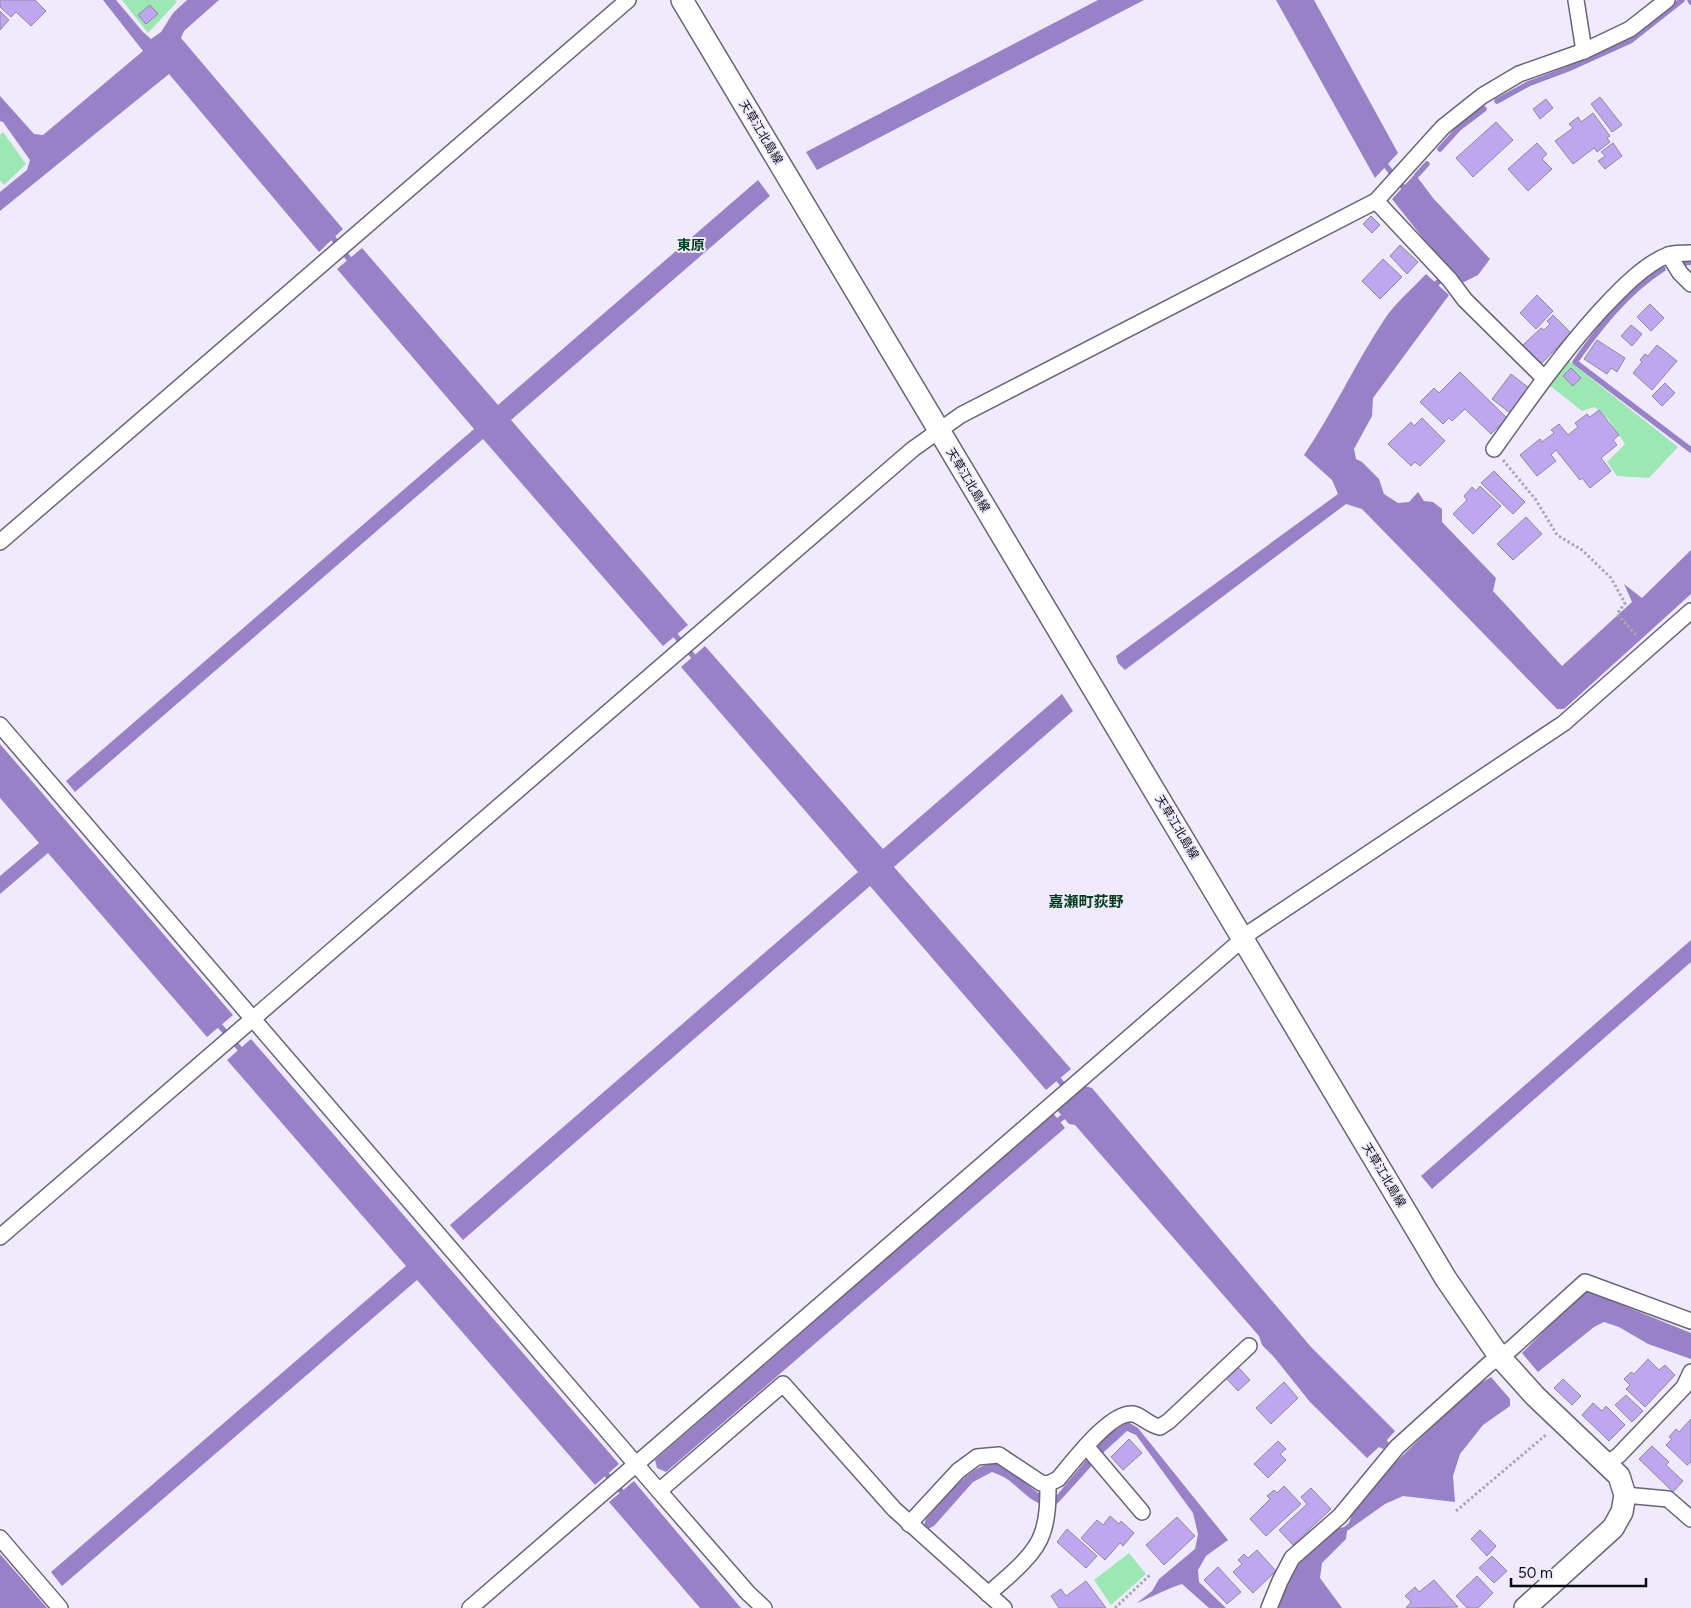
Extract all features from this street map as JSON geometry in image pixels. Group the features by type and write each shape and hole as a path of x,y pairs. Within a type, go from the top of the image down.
{"street":[{"path":"0,542 628,0"},
{"name":"天草江北島線","path":"682,0 1446,1279 1499,1356 1535,1396 1619,1476 1624,1495"},
{"path":"1576,0 1584,51"},
{"path":"0,1237 678,651 913,449 938,430 970,410 1376,201 1443,127 1482,96 1519,74 1584,51 1630,29 1667,0"},
{"path":"1376,201 1446,275 1465,300 1544,378"},
{"path":"1494,449 1544,378 1581,332 1621,289 1645,269 1669,255 1691,252"},
{"path":"1669,255 1680,273 1691,284"},
{"path":"470,1608 1262,922 1564,723 1691,611"},
{"path":"0,725 659,1491 748,1593 764,1608"},
{"path":"1269,1608 1292,1558 1340,1516 1396,1447 1499,1356 1511,1350 1585,1282 1691,1321"},
{"path":"988,1594 1026,1559 1042,1535 1048,1496 1058,1479 1108,1423 1126,1414 1135,1414 1151,1425 1160,1427 1169,1421 1249,1346"},
{"path":"1607,1464 1619,1455 1684,1387 1691,1372"},
{"path":"659,1491 783,1384 894,1509 1004,1608"},
{"path":"1086,1446 1142,1512"},
{"path":"909,1524 958,1471 978,1456 999,1455 1041,1483 1048,1496"},
{"path":"1525,1608 1613,1528 1622,1512 1624,1495 1668,1499 1689,1513"},
{"path":"0,1538 60,1608"}],"path":[{"path":"1494,449 1536,500 1557,535 1582,550 1611,578 1626,603 1617,614 1649,649"},
{"path":"1456,1511 1561,1422"},
{"path":"1115,1608 1151,1574"}],"green space":[{"path":"122,0 175,0 177,2 148,33"},
{"path":"3,132 26,164 4,185 0,180 0,135"},
{"path":"1569,361 1678,447 1649,478 1617,476 1607,462 1625,444 1609,420 1595,407 1582,411 1549,385"},
{"path":"1129,1553 1146,1574 1111,1605 1094,1580"}],"shaded area":[{"path":"103,0 116,0 151,39 161,32 173,13 187,0 219,0 184,31 181,38 343,229 319,252 169,74 0,211 0,192 27,170 30,160 3,122 0,121 0,96 34,134 43,135 143,51"},
{"path":"1098,0 1144,0 817,170 806,152"},
{"path":"1276,0 1314,0 1398,153 1375,178"},
{"path":"1415,174 1433,198 1490,259 1478,275 1462,283 1392,199"},
{"path":"758,180 770,196 511,420 688,625 663,646 483,439 75,792 66,781 474,429 337,269 362,248 498,405"},
{"path":"1426,274 1449,295 1373,398 1372,416 1354,449 1356,459 1362,462 1379,479 1384,494 1398,503 1409,502 1418,492 1424,501 1433,502 1442,509 1442,522 1496,578 1493,591 1562,666 1632,602 1624,584 1642,598 1691,550 1691,594 1564,709 1557,709 1362,509 1346,504 1125,670 1118,663 1116,656 1338,494 1332,480 1304,455 1388,314"},
{"path":"705,646 883,849 1062,694 1073,711 894,867 1071,1069 1046,1090 870,886 463,1240 450,1225 858,872 681,667"},
{"path":"0,744 233,1015 207,1037 48,853 0,894 0,876 39,843 0,798"},
{"path":"1691,940 1691,962 1432,1189 1421,1176"},
{"path":"251,1039 619,1464 595,1485 417,1280 62,1586 51,1572 406,1266 227,1060"},
{"path":"1085,1086 1092,1088 1311,1347 1395,1431 1387,1440 1389,1444 1383,1449 1379,1447 1367,1458 1310,1402 1262,1345 1259,1336 1075,1125 1069,1124 1057,1110"},
{"path":"1053,1113 1065,1128 666,1472 657,1468 655,1460"},
{"path":"1585,1290 1691,1333 1691,1359 1648,1344 1619,1327 1604,1322 1594,1327 1538,1372 1522,1353"},
{"path":"1491,1377 1510,1399 1510,1406 1483,1425 1460,1454 1453,1476 1455,1502 1403,1496 1385,1504 1347,1531 1346,1539 1322,1563 1320,1578 1342,1608 1276,1608 1299,1560 1333,1530 1344,1527 1349,1523 1353,1510 1377,1480 1474,1387"},
{"path":"1128,1422 1138,1428 1228,1540 1206,1556 1198,1570 1199,1582 1226,1608 1209,1608 1182,1584 1137,1603 1152,1591 1159,1579 1195,1549 1198,1534 1193,1513 1136,1435 1127,1431 1105,1451 1058,1503 1050,1505 1037,1502 1013,1483 992,1472 973,1482 934,1526 928,1529 924,1525 926,1519 959,1482 980,1467 991,1464 1007,1468 1048,1498 1057,1495 1106,1436"},
{"path":"634,1481 741,1608 700,1608 609,1502"},
{"path":"0,1554 47,1608 0,1608"}],"building":[{"path":"0,0 35,0 46,11 31,26 16,12 11,17 0,7"},
{"path":"150,5 158,14 146,24 138,15"},
{"path":"0,11 9,20 0,30"},
{"path":"1600,97 1622,125 1612,132 1591,104"},
{"path":"1546,99 1553,108 1540,119 1533,109"},
{"path":"1593,113 1610,136 1607,138 1610,142 1597,152 1594,148 1573,164 1555,141 1573,128 1569,124 1578,117 1581,122"},
{"path":"1496,122 1513,140 1473,177 1456,158"},
{"path":"1537,143 1547,154 1542,159 1552,169 1528,191 1508,169"},
{"path":"1613,143 1622,156 1605,169 1598,161 1605,156 1601,152"},
{"path":"1371,216 1380,225 1372,233 1363,224"},
{"path":"1400,245 1418,262 1407,274 1390,256"},
{"path":"1383,259 1402,277 1380,299 1362,281"},
{"path":"1537,295 1553,311 1536,329 1520,313"},
{"path":"1650,304 1664,318 1651,331 1637,317"},
{"path":"1553,315 1571,333 1541,364 1522,346 1541,328 1544,330 1550,324 1547,321"},
{"path":"1631,325 1642,334 1632,346 1621,336"},
{"path":"1597,340 1625,358 1617,372 1611,368 1607,374 1584,359"},
{"path":"1657,345 1677,361 1652,390 1633,373 1642,362 1640,360 1645,354 1648,356"},
{"path":"1571,368 1581,378 1573,386 1563,376"},
{"path":"1460,372 1507,418 1491,434 1465,409 1452,421 1449,418 1443,424 1420,402 1434,388 1439,393"},
{"path":"1511,374 1529,388 1510,413 1492,399"},
{"path":"1665,383 1675,393 1662,406 1652,396"},
{"path":"1599,410 1619,435 1613,440 1617,445 1601,458 1611,471 1590,488 1582,478 1580,480 1556,450 1551,455 1556,461 1537,476 1520,455 1540,439 1542,442 1554,433 1551,430 1559,424 1568,435 1578,427 1575,423 1587,414 1590,417"},
{"path":"1422,418 1445,441 1420,466 1415,462 1411,466 1388,444 1411,422 1414,426"},
{"path":"1494,471 1525,502 1513,514 1481,483"},
{"path":"1480,486 1501,506 1473,534 1453,514 1467,500 1464,496 1472,487 1476,491"},
{"path":"1526,517 1542,534 1513,560 1497,544"},
{"path":"1648,1359 1659,1370 1665,1365 1675,1375 1645,1407 1626,1389 1630,1385 1624,1379 1631,1372 1634,1374"},
{"path":"1238,1367 1250,1380 1238,1391 1226,1378"},
{"path":"1563,1379 1581,1396 1572,1405 1554,1388"},
{"path":"1284,1382 1298,1398 1271,1424 1256,1408"},
{"path":"1626,1395 1643,1411 1632,1422 1615,1405"},
{"path":"1593,1403 1602,1411 1606,1406 1625,1425 1609,1441 1582,1415"},
{"path":"1691,1419 1691,1462 1687,1465 1666,1445 1672,1439 1669,1437 1676,1429 1679,1432"},
{"path":"1129,1439 1142,1453 1123,1470 1111,1457"},
{"path":"1278,1441 1286,1449 1280,1454 1286,1460 1268,1478 1254,1464"},
{"path":"1652,1446 1669,1462 1666,1465 1683,1481 1673,1492 1639,1459"},
{"path":"1284,1486 1301,1504 1266,1536 1250,1519 1270,1499 1267,1496 1274,1490 1277,1493"},
{"path":"1311,1488 1331,1509 1293,1545 1279,1530 1307,1504 1301,1497"},
{"path":"1110,1516 1119,1524 1121,1521 1134,1533 1123,1546 1120,1543 1105,1560 1081,1538 1097,1520 1103,1525"},
{"path":"1177,1517 1195,1536 1164,1565 1146,1545"},
{"path":"1067,1529 1097,1556 1086,1568 1057,1542"},
{"path":"1480,1530 1496,1546 1487,1556 1471,1539"},
{"path":"1257,1550 1276,1571 1253,1593 1233,1572 1242,1564 1238,1560 1244,1554 1248,1558"},
{"path":"1492,1556 1507,1571 1494,1583 1479,1568"},
{"path":"1218,1567 1241,1592 1227,1604 1204,1580"},
{"path":"1477,1576 1493,1593 1478,1608 1467,1608 1456,1596"},
{"path":"1434,1580 1458,1607 1406,1608 1411,1602 1405,1596 1415,1587 1419,1592"},
{"path":"1086,1581 1106,1608 1059,1608 1051,1596 1061,1589 1066,1596"}],"waterway":[{"path":"1497,101 1528,84 1568,69 1630,41 1682,0"},
{"path":"1440,149 1459,128 1484,109"},
{"path":"1383,162 1403,187"},
{"path":"1417,175 1427,164"},
{"path":"333,238 349,259"},
{"path":"1685,263 1691,262"},
{"path":"1663,269 1637,289 1614,311 1575,362 1691,450"},
{"path":"1436,284 1446,275"},
{"path":"675,635 693,656"},
{"path":"220,1026 240,1049"},
{"path":"1059,1080 1068,1091"},
{"path":"1059,1120 1063,1117"},
{"path":"607,1475 621,1491"}],"district":[{"name":"東原","path":"691,245"},
{"name":"嘉瀬町荻野","path":"1086,902"}]}
